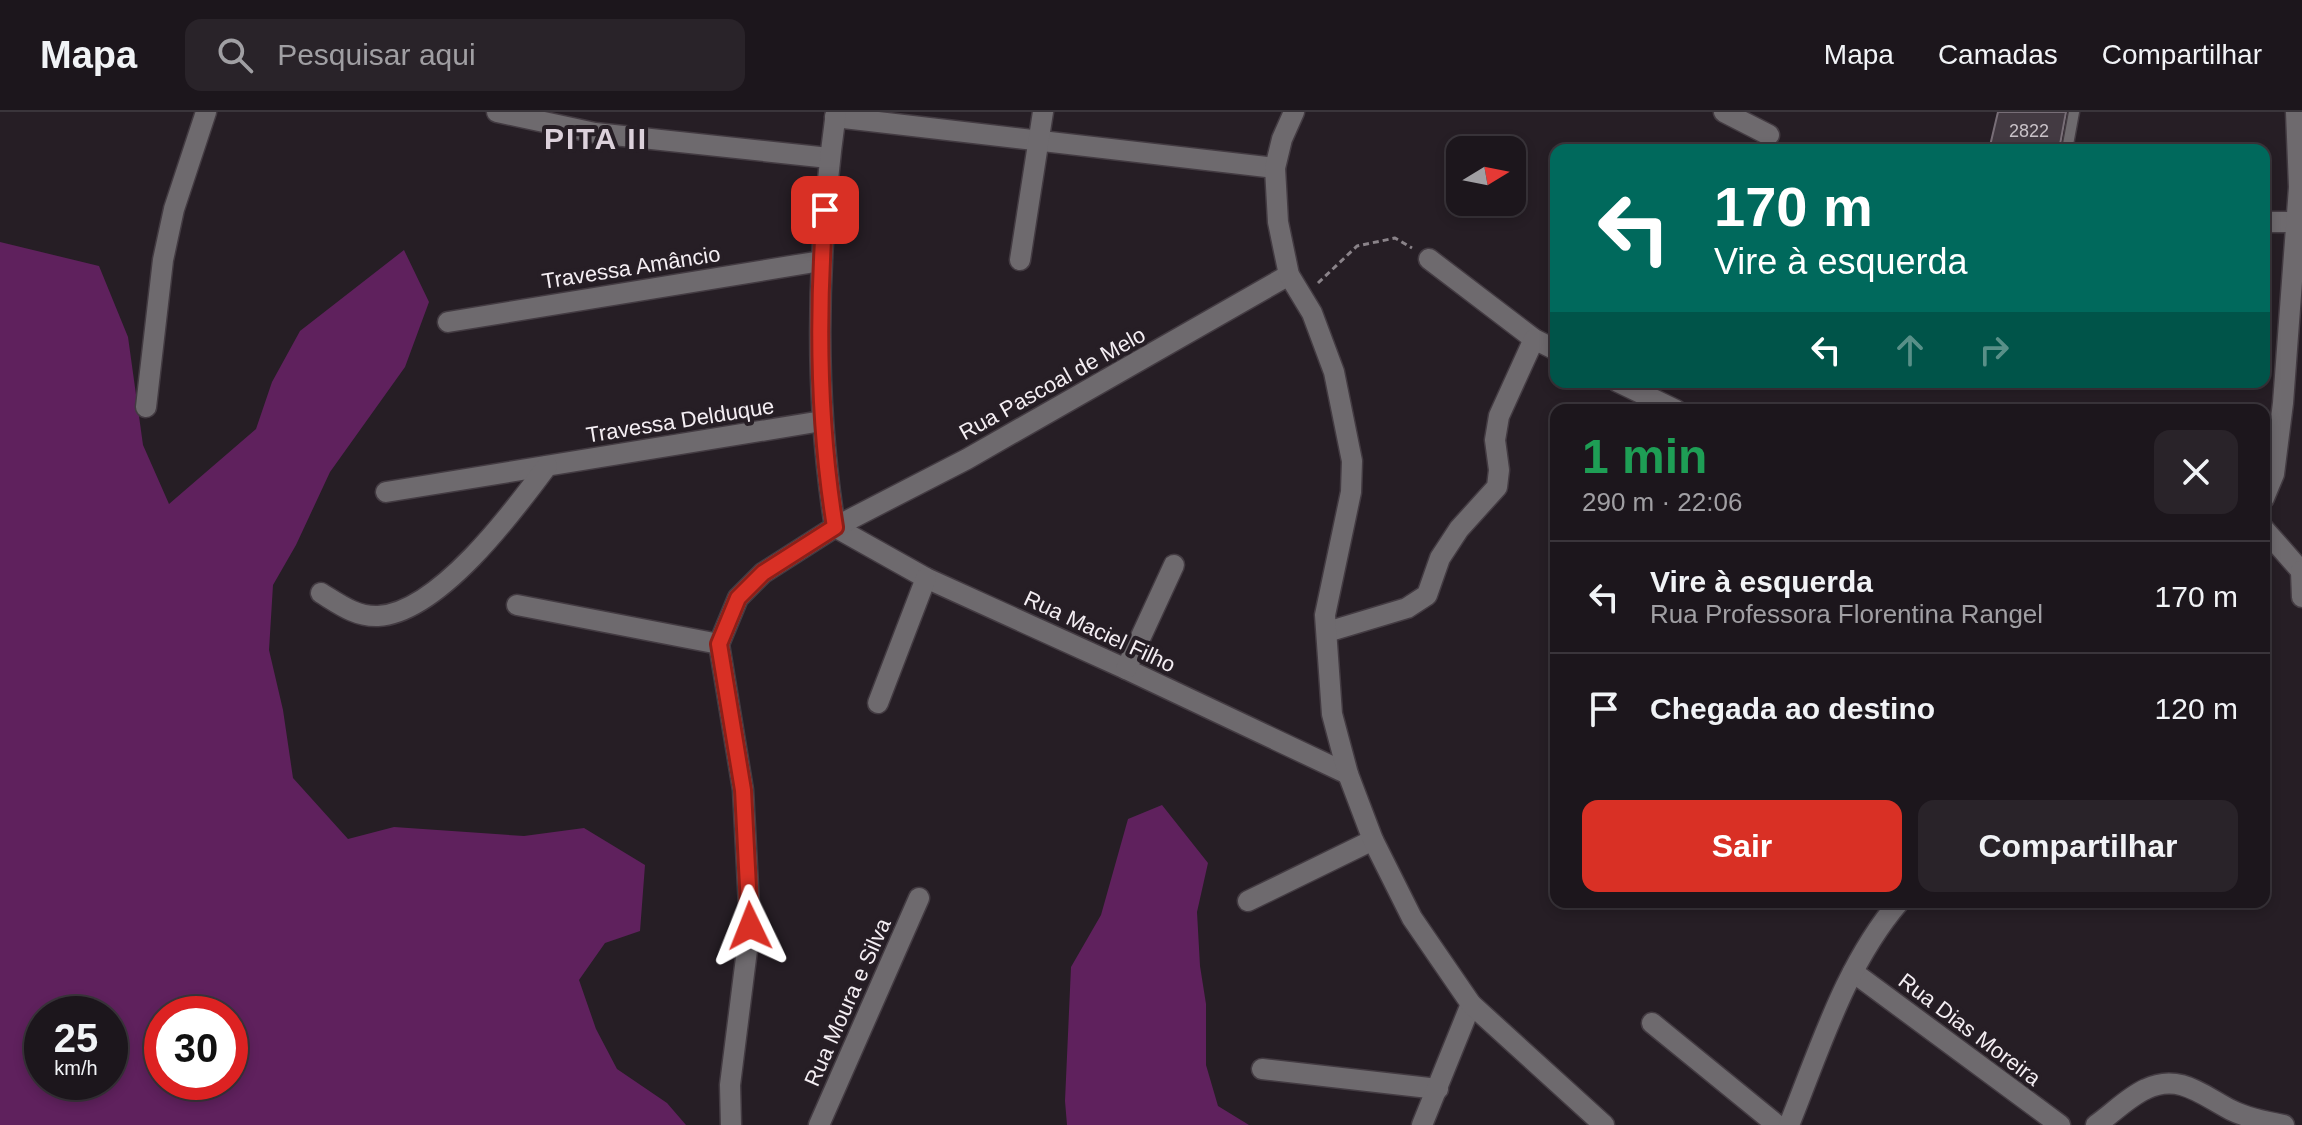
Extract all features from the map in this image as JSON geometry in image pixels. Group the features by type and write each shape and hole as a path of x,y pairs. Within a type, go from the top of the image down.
{"street":[{"path":"146,407 163,260 174,209 206,112"},
{"path":"497,112 595,133 829,158"},
{"path":"1020,260 1043,112"},
{"path":"1294,112 1282,139 1275,168 1278,222 1289,275 1312,313 1334,372 1352,461 1351,492 1325,615 1332,714 1348,774 1373,840 1412,918 1471,1004 1604,1125"},
{"path":"1724,112 1769,135"},
{"path":"2270,484 2274,474 2298,260 2295,222 2299,187 2296,112"},
{"path":"835,527 822,421 819,343 821,261 835,115 1275,168"},
{"path":"2270,222 2295,222"},
{"path":"1429,259 1534,339 1550,347"},
{"name":"Travessa Amâncio","path":"448,322 821,261"},
{"name":"Rua Pascoal de Melo","path":"719,644 738,598 763,573 794,551 993,445 1289,275"},
{"path":"1327,632 1407,608 1427,595 1440,558 1459,529 1497,487 1499,470 1495,440 1499,416 1534,339"},
{"path":"1630,388 1664,404"},
{"name":"Travessa Delduque","path":"386,492 822,421"},
{"path":"321,593 351,612 379,616 415,604 444,585 511,514 547,466"},
{"name":"Rua Maciel Filho","path":"835,527 926,578 1348,774"},
{"path":"2270,536 2302,572 2302,597"},
{"path":"1126,669 1174,565"},
{"path":"878,703 926,578"},
{"path":"517,605 719,644 743,790 750,926 730,1085 731,1125"},
{"path":"1248,901 1373,840"},
{"name":"Rua Moura e Silva","path":"819,1125 919,898"},
{"path":"1789,1125 1853,972 1894,908"},
{"name":"Rua Dias Moreira","path":"1853,972 2060,1125"},
{"path":"1422,1125 1471,1004"},
{"path":"1652,1023 1777,1125"},
{"path":"1262,1069 1438,1089"},
{"path":"2096,1125 2143,1090 2158,1084 2174,1083 2192,1087 2246,1116 2284,1125"}],"lane":[{"path":"2068,144 2074,112"}],"path":[{"path":"1312,313 1314,287 1357,246 1395,238 1429,259"}],"shaded area":[{"path":"0,242 99,266 128,337 143,445 169,504 256,429 272,382 300,331 404,250 429,302 405,367 330,472 296,545 273,585 269,650 283,710 293,778 348,839 394,827 524,836 584,828 645,865 640,931 605,943 579,980 596,1029 617,1069 667,1103 686,1125 0,1125"},
{"path":"1162,805 1208,863 1197,912 1206,1004 1206,1065 1218,1106 1249,1125 1067,1125 1065,1101 1071,967 1101,915 1128,819"}],"building":[{"path":"1998,112 2066,112 2060,144 1990,144"}],"district":[{"name":"PITA II","path":"596,139"}],"route":[{"path":"750,926 743,790 719,644 738,598 763,573 835,527 822,421 819,343 825,210"}]}
